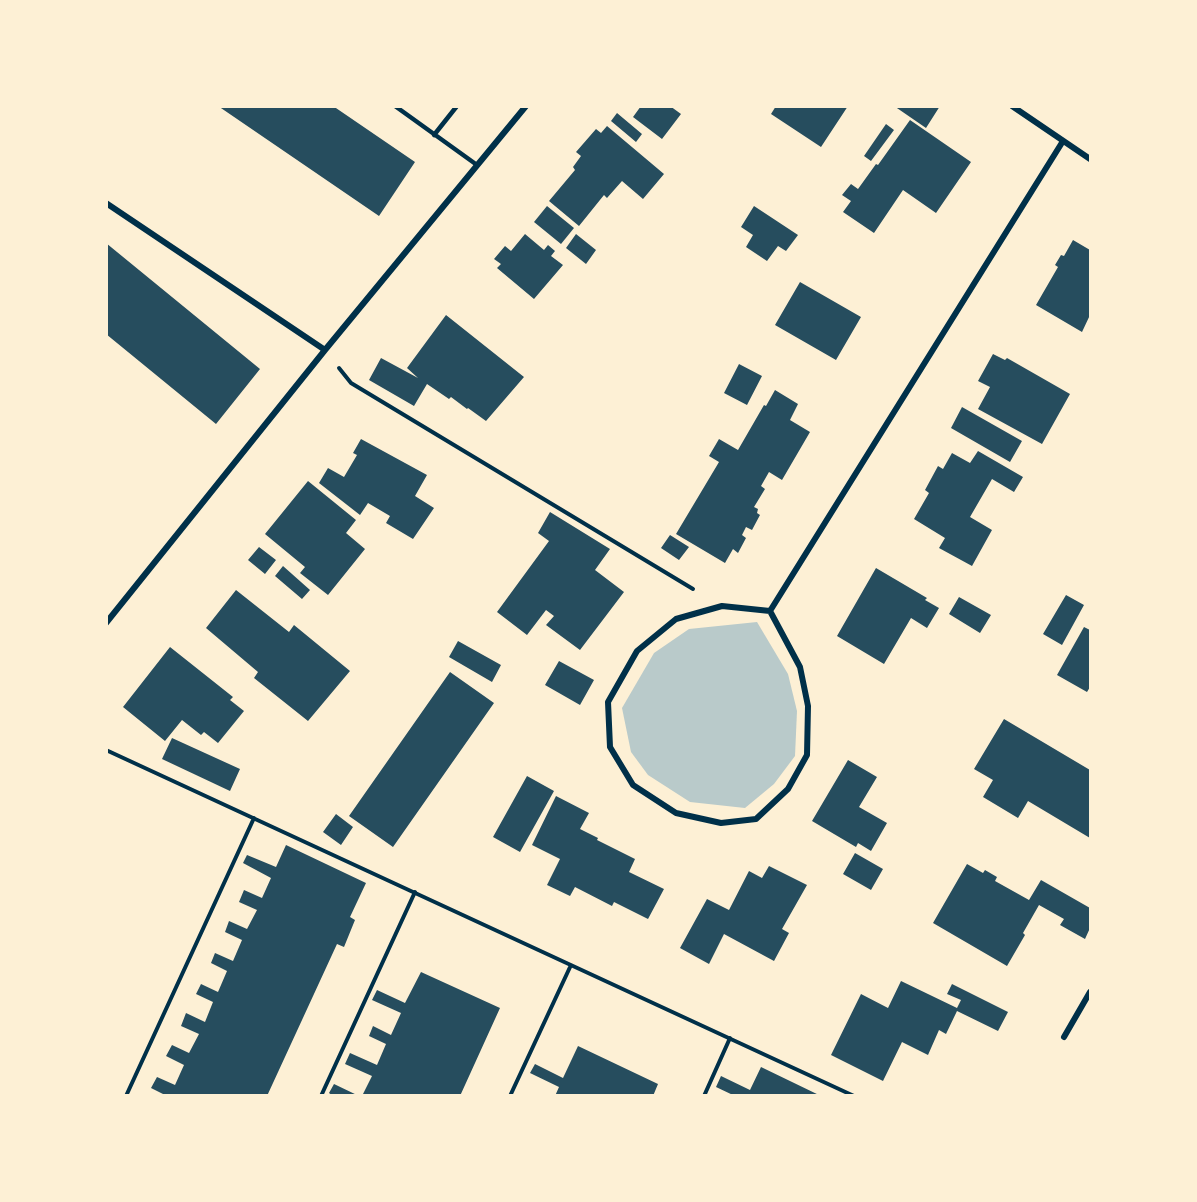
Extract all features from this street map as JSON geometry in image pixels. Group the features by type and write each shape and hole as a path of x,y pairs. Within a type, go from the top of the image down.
{"street":[{"path":"106,623 325,350 526,106"},
{"path":"1012,106 1090,159"},
{"path":"770,611 1063,141"},
{"path":"106,203 325,350"},
{"path":"722,606 770,611 800,667 808,706 807,755 788,789 756,819 721,823 676,813 633,785 610,747 608,702 637,651 676,619 722,606"},
{"path":"1064,1037 1090,992"}],"lane":[{"path":"395,106 477,165"},
{"path":"434,135 457,106"}],"path":[{"path":"325,350 351,383 722,606"},
{"path":"106,750 854,1095"},
{"path":"126,1095 254,818"},
{"path":"321,1095 415,892"},
{"path":"510,1095 571,964"},
{"path":"704,1095 730,1038"}],"shaded area":[{"path":"757,622 788,674 797,711 795,756 774,784 745,808 690,802 648,775 631,752 622,708 654,653 689,629"}],"building":[{"path":"218,106 333,106 415,162 379,216"},
{"path":"641,106 670,106 681,114 662,139 633,117"},
{"path":"776,106 848,106 821,147 771,114"},
{"path":"894,106 940,106 926,128"},
{"path":"617,113 642,134 636,142 611,121"},
{"path":"910,120 971,162 936,213 903,190 874,233 843,212 851,201 842,195 851,184 858,189"},
{"path":"886,124 894,130 871,161 864,156"},
{"path":"607,126 664,174 643,199 622,181 607,198 604,195 579,226 549,201 575,170 573,167 581,156 576,152 596,129 601,133"},
{"path":"547,206 574,228 561,244 534,222"},
{"path":"754,206 798,235 786,251 778,246 767,261 746,247 753,235 741,227"},
{"path":"525,234 544,250 548,245 555,251 551,256 563,265 534,299 497,268 501,264 494,259 505,246 511,251"},
{"path":"576,234 596,250 586,264 566,248"},
{"path":"1073,240 1090,250 1090,315 1082,332 1036,305 1058,267 1055,265 1061,255 1064,256"},
{"path":"106,243 260,369 216,424 106,334"},
{"path":"800,282 861,317 836,360 775,325"},
{"path":"446,315 524,377 486,421 427,384 414,406 369,380 381,358 418,378 407,368"},
{"path":"993,354 1005,360 1007,358 1070,394 1042,444 978,409 990,387 978,381"},
{"path":"739,364 762,376 747,405 724,393"},
{"path":"775,390 798,404 790,420 810,432 782,480 769,472 761,486 765,489 754,507 758,509 757,513 760,515 752,530 746,527 742,535 746,538 738,553 733,549 725,563 676,534 719,462 709,456 719,439 738,450"},
{"path":"962,407 1022,441 1010,462 951,428"},
{"path":"361,439 427,475 415,496 434,508 413,539 386,523 390,516 368,503 360,515 319,483 328,468 344,477 357,455 353,453"},
{"path":"978,451 1023,477 1014,492 992,479 970,517 992,530 972,566 939,548 945,538 914,519 929,493 925,490 938,466 943,469 952,453 970,463"},
{"path":"308,481 356,520 346,533 365,549 328,595 300,573 305,567 265,534"},
{"path":"550,512 610,549 595,570 624,592 580,650 546,625 554,616 546,610 527,635 497,612 549,541 538,533"},
{"path":"670,535 689,547 679,560 661,548"},
{"path":"259,547 276,560 265,574 248,560"},
{"path":"283,566 310,590 302,599 275,576"},
{"path":"876,568 927,598 925,600 939,608 927,628 911,618 884,664 837,636"},
{"path":"236,590 289,632 294,625 350,671 308,721 254,678 258,672 206,628"},
{"path":"1066,595 1084,605 1062,645 1043,634"},
{"path":"959,597 991,615 980,633 949,614"},
{"path":"1084,627 1090,630 1090,687 1087,692 1057,675"},
{"path":"458,641 501,665 492,682 449,657"},
{"path":"170,647 233,697 230,700 244,711 218,743 204,732 201,735 182,720 165,741 123,707"},
{"path":"559,661 594,680 580,705 545,685"},
{"path":"450,672 494,703 393,847 349,816"},
{"path":"1004,719 1090,770 1090,838 1028,801 1018,818 983,797 993,780 974,769"},
{"path":"172,738 240,769 230,791 162,759"},
{"path":"848,760 877,777 859,807 887,823 871,851 858,843 856,847 812,821"},
{"path":"527,776 554,791 520,852 493,837"},
{"path":"556,796 589,813 580,829 635,859 629,872 664,889 648,919 614,902 612,906 575,887 570,896 547,885 560,859 532,845"},
{"path":"336,814 353,827 341,845 323,832"},
{"path":"286,845 366,883 350,917 355,920 344,947 337,944 267,1096 167,1096 151,1088 157,1077 175,1085 184,1065 166,1056 172,1045 189,1053 199,1034 181,1026 186,1013 205,1022 213,1002 196,994 201,984 218,992 227,971 211,963 215,953 233,961 242,940 225,932 229,921 247,929 257,910 239,902 244,890 262,898 271,878 243,863 247,855 276,867"},
{"path":"855,853 883,869 871,890 843,874"},
{"path":"967,864 983,873 985,870 997,877 995,881 1029,900 1041,880 1090,908 1090,928 1085,939 1060,925 1064,919 1039,905 1007,966 933,923"},
{"path":"769,866 807,885 782,929 789,933 774,961 724,934 709,964 680,948 707,899 729,910 749,871 762,878"},
{"path":"421,972 500,1008 460,1096 362,1096 372,1076 345,1064 350,1053 377,1065 386,1044 369,1036 373,1026 391,1035 401,1013 372,1000 377,990 405,1003"},
{"path":"901,981 957,1008 961,1000 947,994 952,984 1008,1012 998,1031 957,1011 946,1034 939,1030 928,1055 902,1042 883,1081 831,1055 861,994 888,1008"},
{"path":"578,1046 658,1084 653,1096 555,1096 559,1087 530,1073 535,1064 563,1078"},
{"path":"761,1067 821,1096 735,1096 716,1087 721,1076 750,1090"},
{"path":"334,1084 359,1096 333,1096 329,1093"}]}
